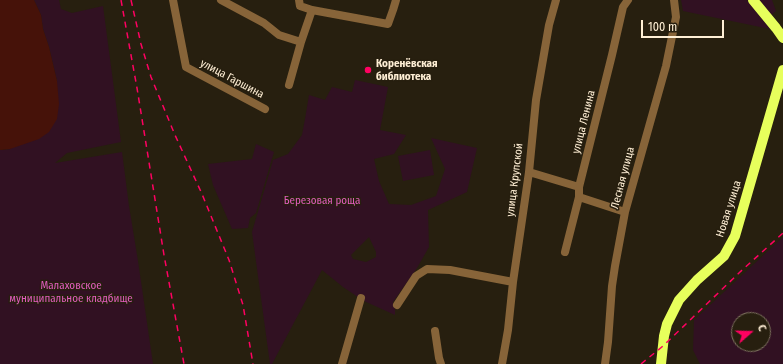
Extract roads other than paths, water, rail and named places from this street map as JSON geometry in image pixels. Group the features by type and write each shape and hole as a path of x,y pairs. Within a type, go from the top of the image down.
{"main road":[{"path":"753,0 783,38"},
{"name":"Новая улица","path":"661,364 667,324 679,300 697,280 724,256 735,236 783,70"}],"street":[{"name":"улица Гаршина","path":"173,0 186,68 265,109"},
{"path":"221,0 264,23 279,35 301,42"},
{"path":"299,0 300,6 312,10 388,24 396,0"},
{"name":"улица Крупской","path":"502,364 508,330 513,282 529,172 536,100 549,26 556,0"},
{"name":"улица Ленина","path":"565,252 579,197 579,187 623,7 628,0"},
{"name":"Лесная улица","path":"605,364 612,286 625,212 666,66 676,16 674,0"},
{"path":"289,85 312,10"},
{"path":"529,172 579,187"},
{"path":"579,197 625,212"},
{"path":"397,306 416,276 427,269 450,270 513,282"},
{"path":"342,364 360,298"},
{"path":"435,331 441,364"}],"railway":[{"path":"121,0 184,364"},
{"path":"131,0 141,44 151,77 229,260 243,305 253,364"},
{"path":"641,364 663,346 783,233"}],"place":[{"name":"Коренёвская библиотека","path":"368,70"}],"park label":[{"name":"Березовая роща","path":"322,201"},
{"name":"Малаховское муниципальное кладбище","path":"71,292"}]}
